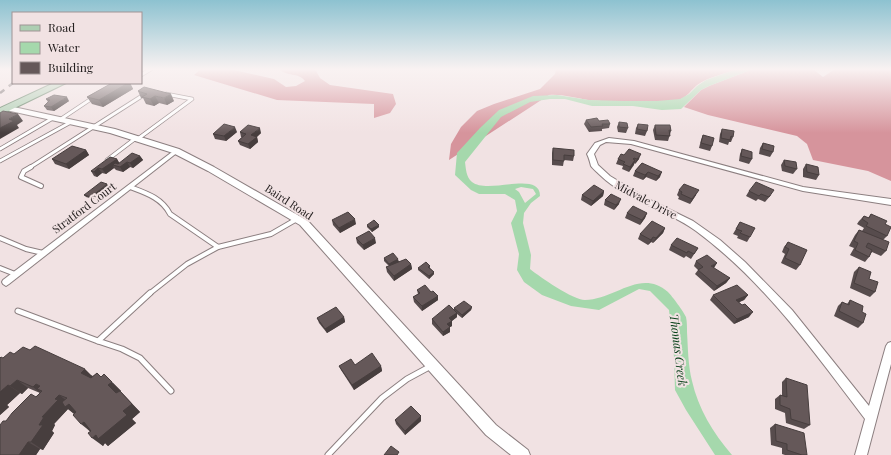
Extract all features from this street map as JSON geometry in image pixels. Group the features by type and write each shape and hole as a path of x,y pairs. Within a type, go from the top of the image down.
{"main road":[{"path":"5,110 46,90"}],"street":[{"name":"Baird Road","path":"5,110 57,118 95,127 138,138 176,151 211,169 304,223 491,430 523,455"},
{"name":"Midvale Drive","path":"871,418 777,298 738,260 706,234 688,222 632,194 605,177 595,167 590,154 595,146 604,141 617,140 632,142 797,187 891,202"},
{"name":"Stratford Court","path":"6,282 176,151"},
{"path":"861,455 891,346"}],"lane":[{"path":"41,186 21,177 24,171 95,127 149,90"},
{"path":"101,164 192,99 162,93"},
{"path":"0,149 99,94"},
{"path":"0,161 72,122"},
{"path":"130,187 154,196 167,206 170,214 218,247"},
{"path":"98,341 119,320 164,282 204,253 218,247 271,234 297,219"},
{"path":"0,238 26,250 43,253"},
{"path":"0,268 15,274"},
{"path":"18,311 122,349 140,358 171,391"},
{"path":"328,455 382,398 407,379 432,366"}],"shaded area":[{"path":"245,90 367,90 393,94 396,104 390,113 374,118 374,104 277,100"},
{"path":"536,90 692,90 681,99 662,102 609,102 568,96 549,95 449,160 451,144 461,127 477,111"},
{"path":"701,90 891,90 891,181 868,171 813,160 807,144 797,136 708,115 684,107"}],"water":[{"name":"Thomas Creek","path":"693,90 701,90 681,109 662,110 633,106 592,106 565,99 550,99 530,102 501,117 465,162 469,178 472,182 480,185 489,186 523,184 532,185 538,188 540,196 531,203 524,213 523,223 531,255 530,269 549,282 573,296 585,300 596,299 627,287 647,283 658,285 670,294 686,317 688,356 692,381 698,401 707,420 732,455 715,455 675,390 674,357 669,310 650,291 639,289 599,310 571,306 542,295 524,282 517,270 519,254 511,223 517,211 515,200 505,194 479,194 471,190 455,175 457,153 480,128 499,110 533,96 557,95 589,100 657,101 680,99","holes":["521,187 533,189 536,194 525,203 519,192 515,189"]}],"building":[{"path":"99,90 116,90 99,100 87,97"},
{"path":"156,90 171,94 164,98 155,96 150,99 142,97 147,94 138,91"},
{"path":"54,95 67,97 51,107 44,106 50,100 46,99"},
{"path":"3,111 18,114 9,119 14,121 0,128 0,113"},
{"path":"597,118 599,121 608,120 610,124 602,124 603,126 591,127 586,120"},
{"path":"619,122 627,123 628,128 619,127"},
{"path":"224,124 235,127 224,136 213,134"},
{"path":"638,124 648,125 647,131 637,129"},
{"path":"248,125 260,128 251,135 257,137 248,144 238,141 246,134 240,132"},
{"path":"655,125 670,125 670,136 656,135"},
{"path":"722,129 734,131 733,137 731,136 730,140 721,138"},
{"path":"703,135 714,138 712,146 701,143"},
{"path":"763,143 774,146 773,152 762,149"},
{"path":"72,146 86,150 66,164 52,159"},
{"path":"553,148 574,150 574,156 564,155 564,161 553,160"},
{"path":"629,149 641,154 637,159 633,159 635,160 630,167 623,164 625,162 618,159 621,154 624,155"},
{"path":"742,149 752,152 752,159 741,156"},
{"path":"132,153 140,156 130,163 127,162 120,167 113,165 115,163 118,164"},
{"path":"110,157 117,159 102,169 98,168 94,172 91,171"},
{"path":"784,160 796,162 797,169 785,166"},
{"path":"642,163 662,172 658,176 648,172 645,175 635,171"},
{"path":"806,164 818,167 819,175 807,172"},
{"path":"101,182 107,184 91,197 84,195"},
{"path":"756,182 774,190 769,197 761,194 759,196 749,191"},
{"path":"684,184 699,190 692,199 681,194 682,192 679,190"},
{"path":"594,185 604,191 593,201 582,195"},
{"path":"611,194 621,199 616,205 605,200"},
{"path":"633,206 647,213 642,220 627,213"},
{"path":"348,212 355,219 339,228 332,220"},
{"path":"871,214 887,221 885,224 891,227 887,236 866,226 868,223 862,219 864,216 869,218"},
{"path":"374,220 379,225 371,229 367,225"},
{"path":"652,221 665,228 656,238 653,237 651,240 640,234"},
{"path":"740,222 755,228 750,237 740,233 742,231 736,229"},
{"path":"859,230 889,242 886,251 868,243 866,247 872,250 869,257 855,250 858,243 854,241"},
{"path":"369,231 375,238 363,245 356,238"},
{"path":"677,238 698,248 694,254 688,251 687,253 671,245"},
{"path":"788,242 807,250 800,265 785,258 789,249 785,247"},
{"path":"393,253 398,259 389,264 384,258"},
{"path":"707,255 717,263 711,266 730,278 717,286 698,270 703,267 696,261"},
{"path":"406,259 411,264 394,276 386,267"},
{"path":"426,262 430,266 428,267 434,272 429,276 418,268"},
{"path":"859,267 871,272 869,279 878,282 875,292 854,283"},
{"path":"425,285 431,292 433,291 438,296 422,306 413,297 420,293 417,290"},
{"path":"737,285 748,295 736,300 742,305 745,304 753,312 737,319 713,295"},
{"path":"850,300 863,306 862,312 866,314 863,323 839,311 842,302 849,305"},
{"path":"464,301 472,307 462,315 454,308"},
{"path":"449,305 457,313 449,318 452,321 447,324 450,327 443,332 432,319"},
{"path":"336,307 344,317 325,329 317,318"},
{"path":"35,346 85,369 81,373 91,378 97,373 101,377 104,374 112,382 108,385 116,393 120,391 132,404 123,411 127,415 98,439 96,435 92,438 88,433 91,431 84,422 81,424 73,415 76,412 69,404 65,407 62,402 67,398 59,395 55,399 58,400 42,417 44,417 39,425 43,425 31,442 28,442 19,455 0,455 0,425 3,421 6,421 31,394 36,397 42,391 37,389 40,386 36,384 33,387 17,380 0,392 0,358 3,358 10,352 14,354 23,347 30,350"},
{"path":"372,353 381,366 352,385 339,366 351,359 355,365"},
{"path":"786,378 807,385 810,425 791,419 790,409 780,405 780,395 787,397"},
{"path":"411,406 421,416 405,431 395,420"},
{"path":"775,424 804,433 807,455 802,455 787,450 787,444 776,441"},
{"path":"391,446 399,452 397,455 384,455"}],"railway":[{"path":"0,93 4,90"}]}
